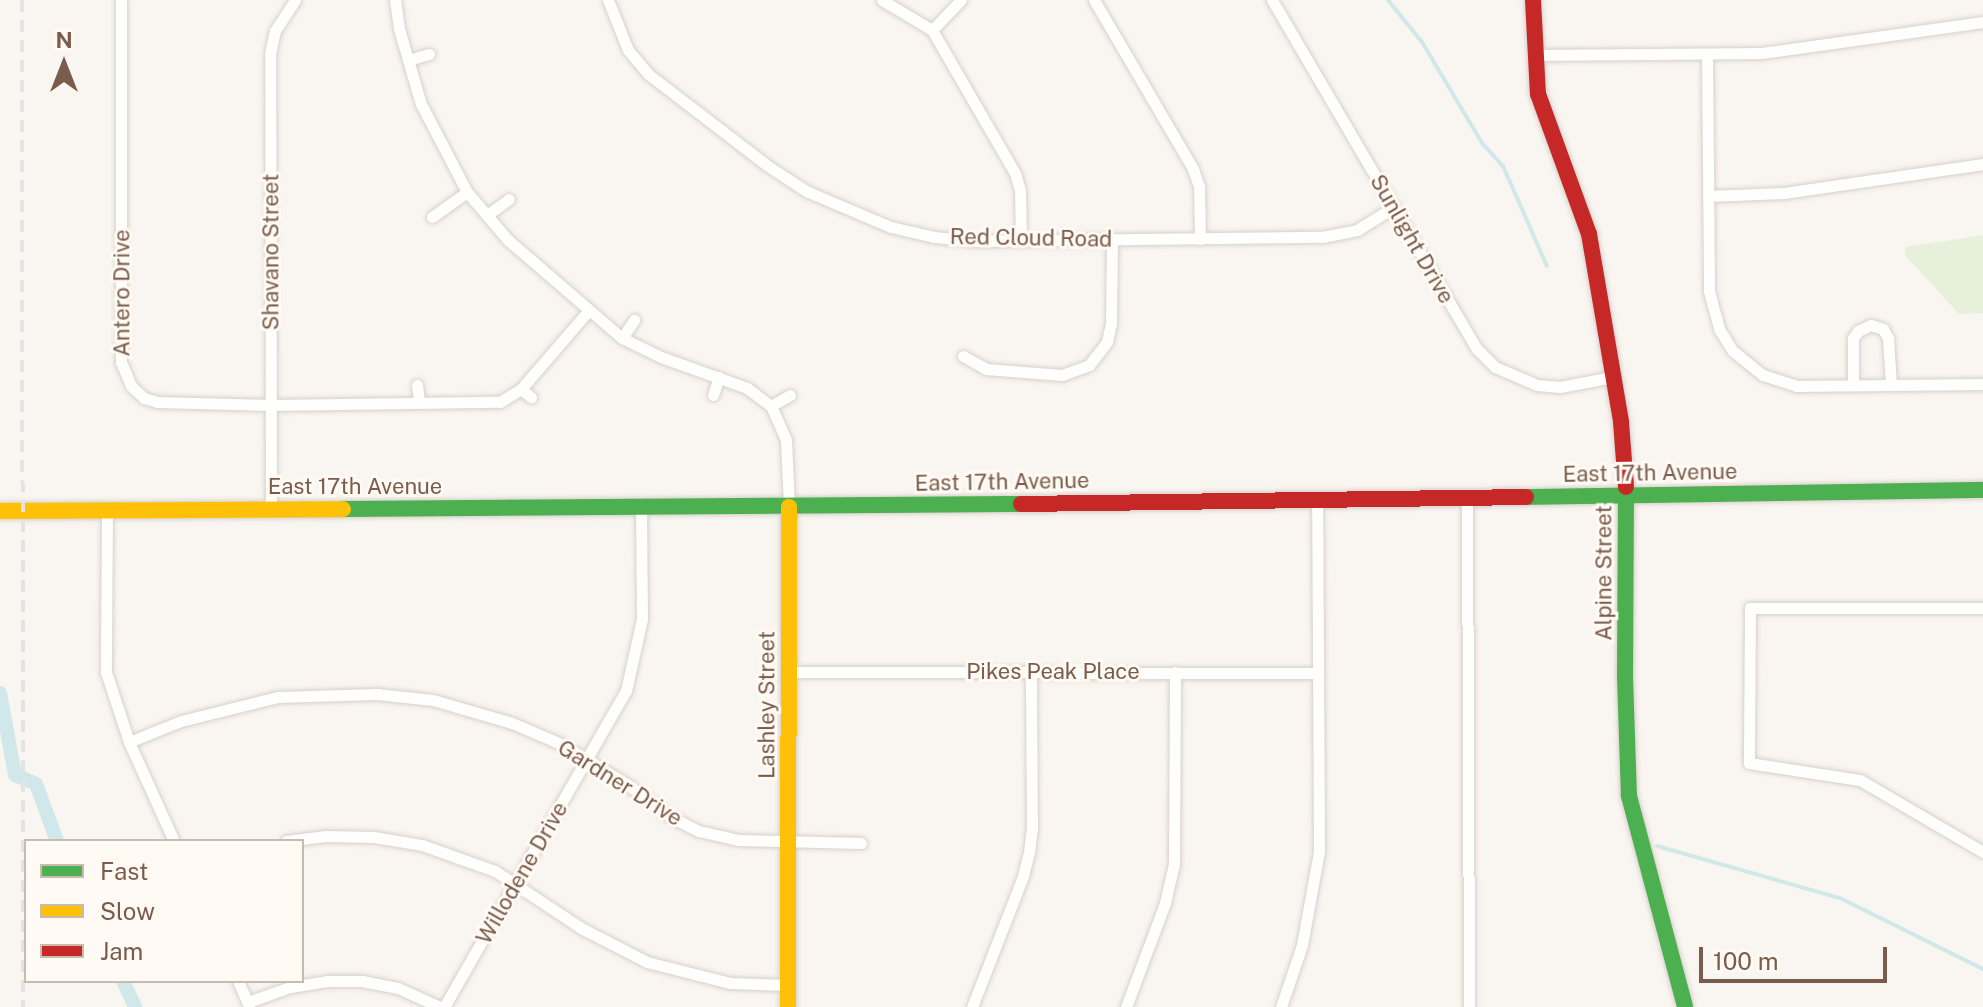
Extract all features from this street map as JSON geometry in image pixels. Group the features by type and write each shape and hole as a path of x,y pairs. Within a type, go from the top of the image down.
{"main road":[{"name":"Alpine Street","path":"1533,0 1538,94 1589,234 1622,430 1626,495 1627,784 1633,822 1685,1007"},
{"name":"East 17th Avenue","path":"0,511 789,507 1983,490"},
{"name":"Lashley Street","path":"788,1007 789,507"}],"street":[{"name":"Antero Drive","path":"121,0 124,374 131,386 157,402 271,405 500,402 526,393 589,310"},
{"name":"Shavano Street","path":"271,510 270,54 275,31 295,0"},
{"path":"395,0 421,104 467,192 508,240 622,338 661,357 747,388 771,406 790,395"},
{"name":"Red Cloud Road","path":"608,0 628,50 648,74 768,166 806,191 862,217 934,237 977,241 1342,235 1357,230 1394,207"},
{"path":"882,0 932,30 1015,173 1020,191 1021,239"},
{"path":"932,30 961,0"},
{"path":"1094,0 1193,169 1199,186 1200,239"},
{"name":"Sunlight Drive","path":"1272,0 1477,349 1495,367 1517,379 1549,386 1612,377"},
{"path":"1534,55 1762,53 1983,22"},
{"path":"408,60 429,54"},
{"path":"1707,54 1712,310 1719,329 1733,351 1752,368 1774,380 1796,386 1983,384"},
{"path":"1708,196 1784,193 1983,164"},
{"path":"432,217 467,192"},
{"path":"487,215 509,199"},
{"path":"963,356 986,369 1062,375 1089,365 1107,342 1111,323 1112,239"},
{"path":"622,338 634,320"},
{"path":"1853,385 1853,338 1858,331 1871,325 1883,329 1888,338 1891,385"},
{"path":"713,395 719,377"},
{"path":"417,385 419,402"},
{"name":"Lashley Street","path":"771,406 786,440 789,507"},
{"path":"1467,498 1469,1007"},
{"path":"1281,1007 1302,945 1319,851 1317,500"},
{"name":"Willodene Drive","path":"442,1007 626,691 635,664 642,619 641,508"},
{"path":"107,510 106,672 129,742 173,839"},
{"path":"1983,608 1750,608 1749,763 1860,780 1983,852"},
{"name":"Pikes Peak Place","path":"789,672 1318,673"},
{"path":"1126,1007 1165,903 1174,865 1175,672"},
{"path":"972,1007 1023,876 1029,852 1031,673"},
{"name":"Gardner Drive","path":"129,742 235,705 320,693 377,694 473,710 512,723 588,760 669,816 699,831 739,840 861,843"},
{"path":"302,839 374,837 457,855 516,882 581,928 647,962 730,983 787,985"},
{"path":"239,983 249,1005 290,987 326,981 362,981 398,988 442,1007"}],"green space":[{"path":"1983,235 1983,313 1959,314 1905,255 1906,247"}],"waterway":[{"path":"1388,0 1422,42 1482,143 1503,166 1547,266"},
{"path":"0,693 15,775 36,784 56,839"},
{"path":"1657,846 1840,898 1983,969"},
{"path":"124,983 135,1007"}],"railway":[{"path":"22,0 23,1007"}],"traffic: fast":[{"path":"1626,487 1625,677 1629,796 1685,1007"},
{"path":"1526,497 1983,490"},
{"path":"343,509 1021,504"}],"traffic: slow":[{"path":"788,1007 789,507"},
{"path":"0,511 343,509"}],"traffic: jam":[{"path":"1533,0 1538,94 1589,234 1621,422 1626,487"},
{"path":"1021,504 1526,497"}]}
